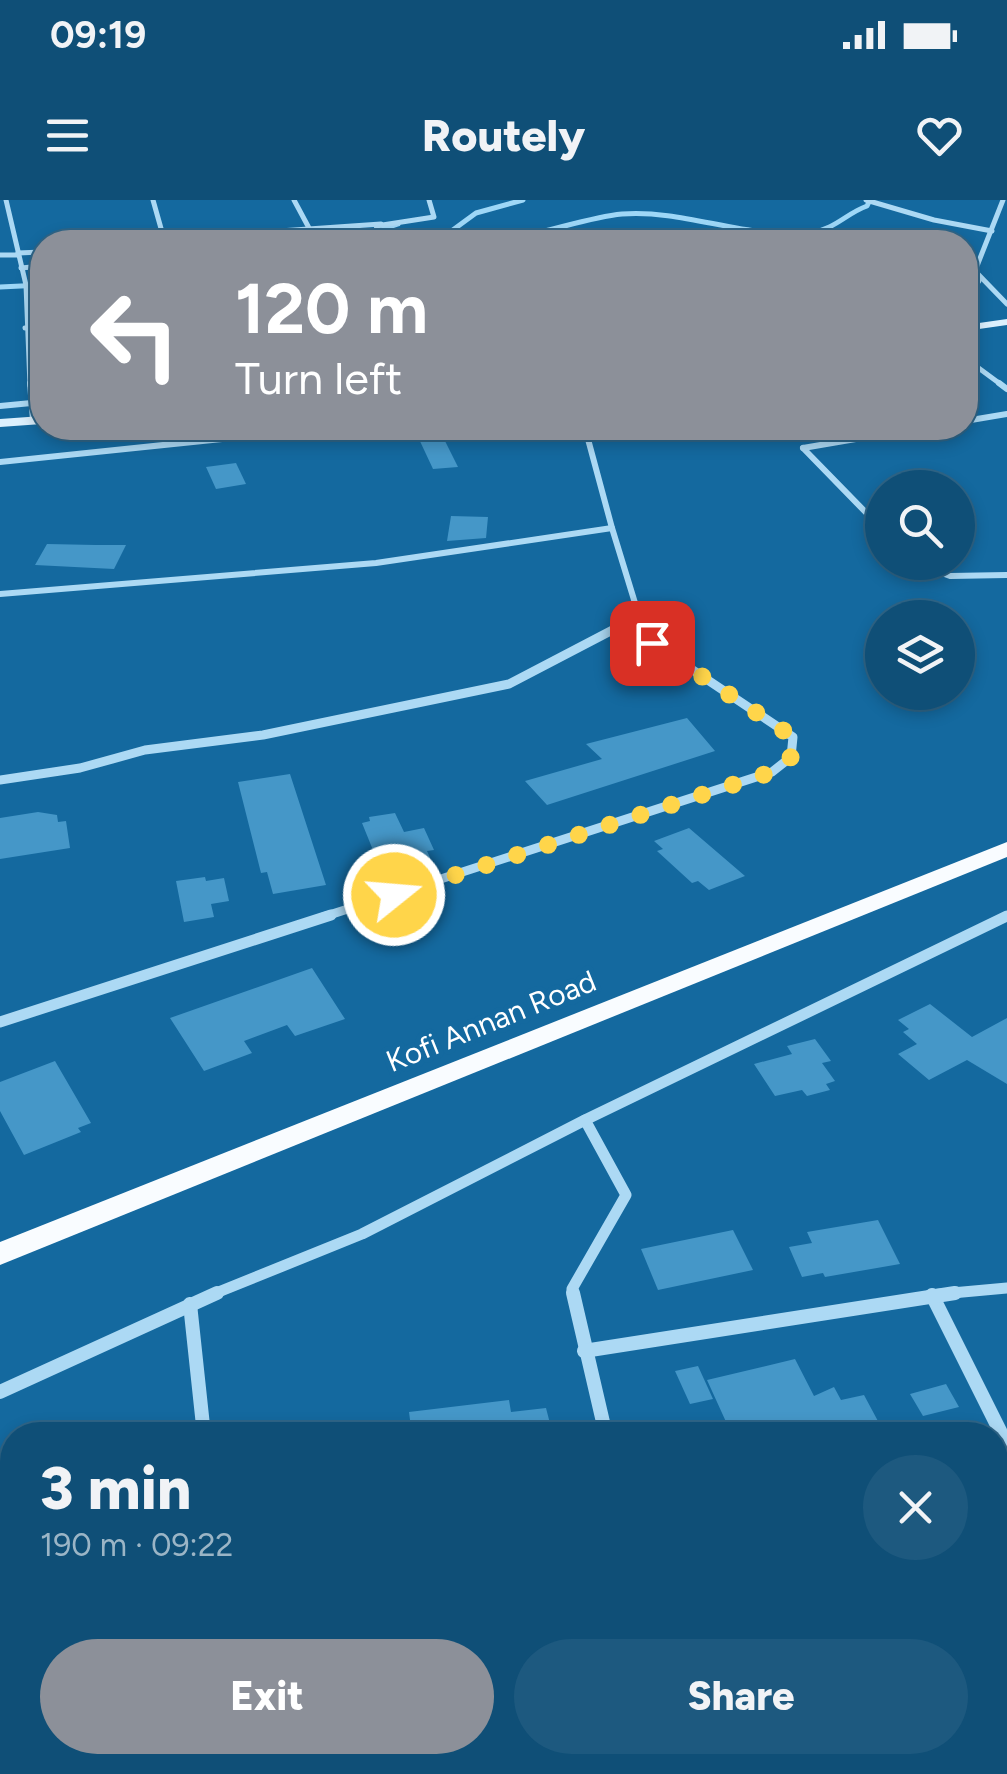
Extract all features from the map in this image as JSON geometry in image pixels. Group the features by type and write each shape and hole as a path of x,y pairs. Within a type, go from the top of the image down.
{"main road":[{"path":"978,326 1007,322"},
{"path":"0,424 30,421"},
{"name":"Kofi Annan Road","path":"0,1254 1007,848"}],"street":[{"path":"6,200 26,286 30,375"},
{"path":"152,200 161,230"},
{"path":"294,200 309,228"},
{"path":"285,230 434,217 429,200"},
{"path":"866,200 934,220 992,231"},
{"path":"978,262 1002,200"},
{"path":"360,230 381,224"},
{"path":"0,255 30,253"},
{"path":"21,268 30,267"},
{"path":"978,278 1007,304"},
{"path":"25,328 30,327"},
{"path":"978,367 1007,389"},
{"path":"0,406 30,403"},
{"path":"978,418 1007,414"},
{"path":"0,462 212,440"},
{"path":"0,780 80,768 145,750 263,735 510,684 624,624 635,603 588,440"},
{"path":"850,440 804,448 865,511"},
{"path":"0,594 376,563 612,528"},
{"path":"975,576 1007,575"},
{"path":"0,1022 772,772 791,757 793,737 624,624"},
{"path":"0,1392 190,1304 362,1234 586,1120 1007,916"},
{"path":"586,1120 626,1196 572,1289 603,1422"},
{"path":"584,1351 932,1294 1007,1288"},
{"path":"932,1294 996,1422"},
{"path":"190,1304 203,1422"}],"building":[{"path":"419,440 444,440 458,467 433,469"},
{"path":"236,463 246,484 216,489 206,467"},
{"path":"451,516 488,517 486,538 447,541"},
{"path":"47,544 126,545 114,569 35,565"},
{"path":"687,718 715,751 547,805 525,781 602,759 586,744"},
{"path":"290,774 326,885 273,894 267,872 261,873 238,782"},
{"path":"38,812 57,815 58,822 66,821 70,848 0,859 0,818"},
{"path":"395,813 404,832 424,828 434,850 427,851 432,862 408,866 403,855 377,860 362,823 370,821 369,817"},
{"path":"689,828 745,876 709,890 698,881 692,883 657,851 663,849 654,841"},
{"path":"205,877 206,881 224,878 229,901 211,904 214,917 184,922 176,881"},
{"path":"312,968 345,1019 295,1036 287,1025 244,1041 252,1053 204,1071 170,1018"},
{"path":"930,1004 972,1037 1007,1018 1007,1084 967,1060 929,1080 898,1054 917,1044 903,1032 909,1029 898,1020"},
{"path":"815,1039 831,1061 822,1063 835,1081 826,1084 830,1090 807,1096 802,1090 775,1096 754,1064 792,1054 787,1046"},
{"path":"55,1061 91,1123 78,1128 81,1132 24,1155 0,1111 0,1082"},
{"path":"878,1220 900,1264 825,1277 823,1273 802,1277 789,1247 812,1243 807,1232"},
{"path":"733,1230 753,1270 658,1290 641,1249"},
{"path":"795,1359 814,1396 834,1387 841,1400 864,1395 878,1422 726,1422 707,1380"},
{"path":"698,1366 713,1399 690,1404 675,1371"},
{"path":"946,1384 959,1407 923,1416 910,1394"},
{"path":"509,1400 511,1412 546,1408 550,1422 410,1422 409,1412"}],"waterway":[{"path":"453,230 476,213 523,200"},
{"path":"821,230 867,206 870,200"},
{"path":"548,230 622,214 670,216 753,230"},
{"path":"381,230 398,224"},
{"path":"0,287 30,286"}],"route":[{"path":"394,895 772,772 791,757 793,737 652,643"}]}
